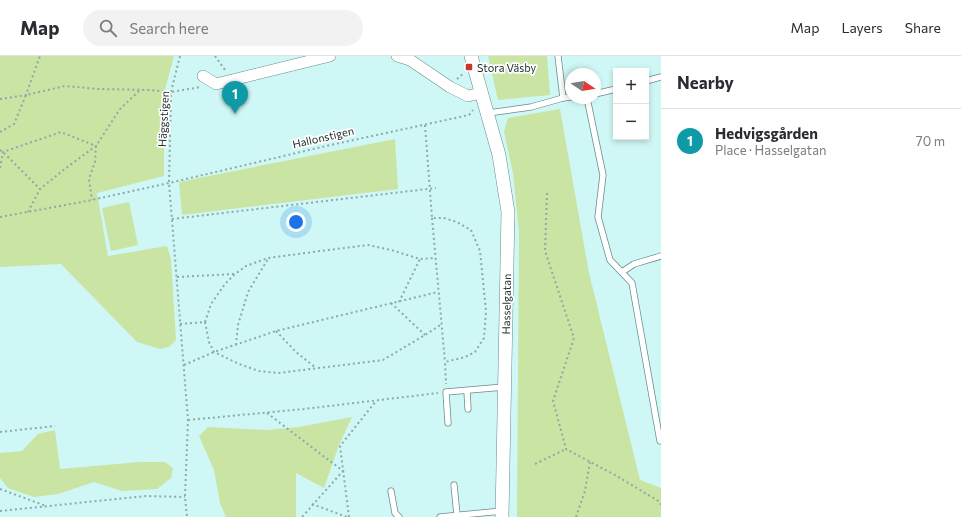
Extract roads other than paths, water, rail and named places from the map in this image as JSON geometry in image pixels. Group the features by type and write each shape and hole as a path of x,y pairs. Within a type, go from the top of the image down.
{"street":[{"path":"202,76 216,84 330,56"},
{"path":"397,56 410,60 450,88 468,96 481,93"},
{"name":"Hasselgatan","path":"471,56 499,155 508,212 502,514"}],"lane":[{"path":"488,113 531,107 563,98 558,56"},
{"path":"649,80 661,77"},
{"path":"601,93 613,90"},
{"path":"588,104 603,175 598,217 610,260 632,283 660,441"},
{"path":"622,272 634,264 661,256"},
{"path":"448,423 446,392 505,387"},
{"path":"467,391 468,409"},
{"path":"454,485 457,515"},
{"path":"391,491 395,513 399,517"},
{"path":"440,517 502,514"}],"place":[{"name":"Stora Väsby","path":"469,67"},
{"name":"Hedvigsgården","path":"235,114"}]}
